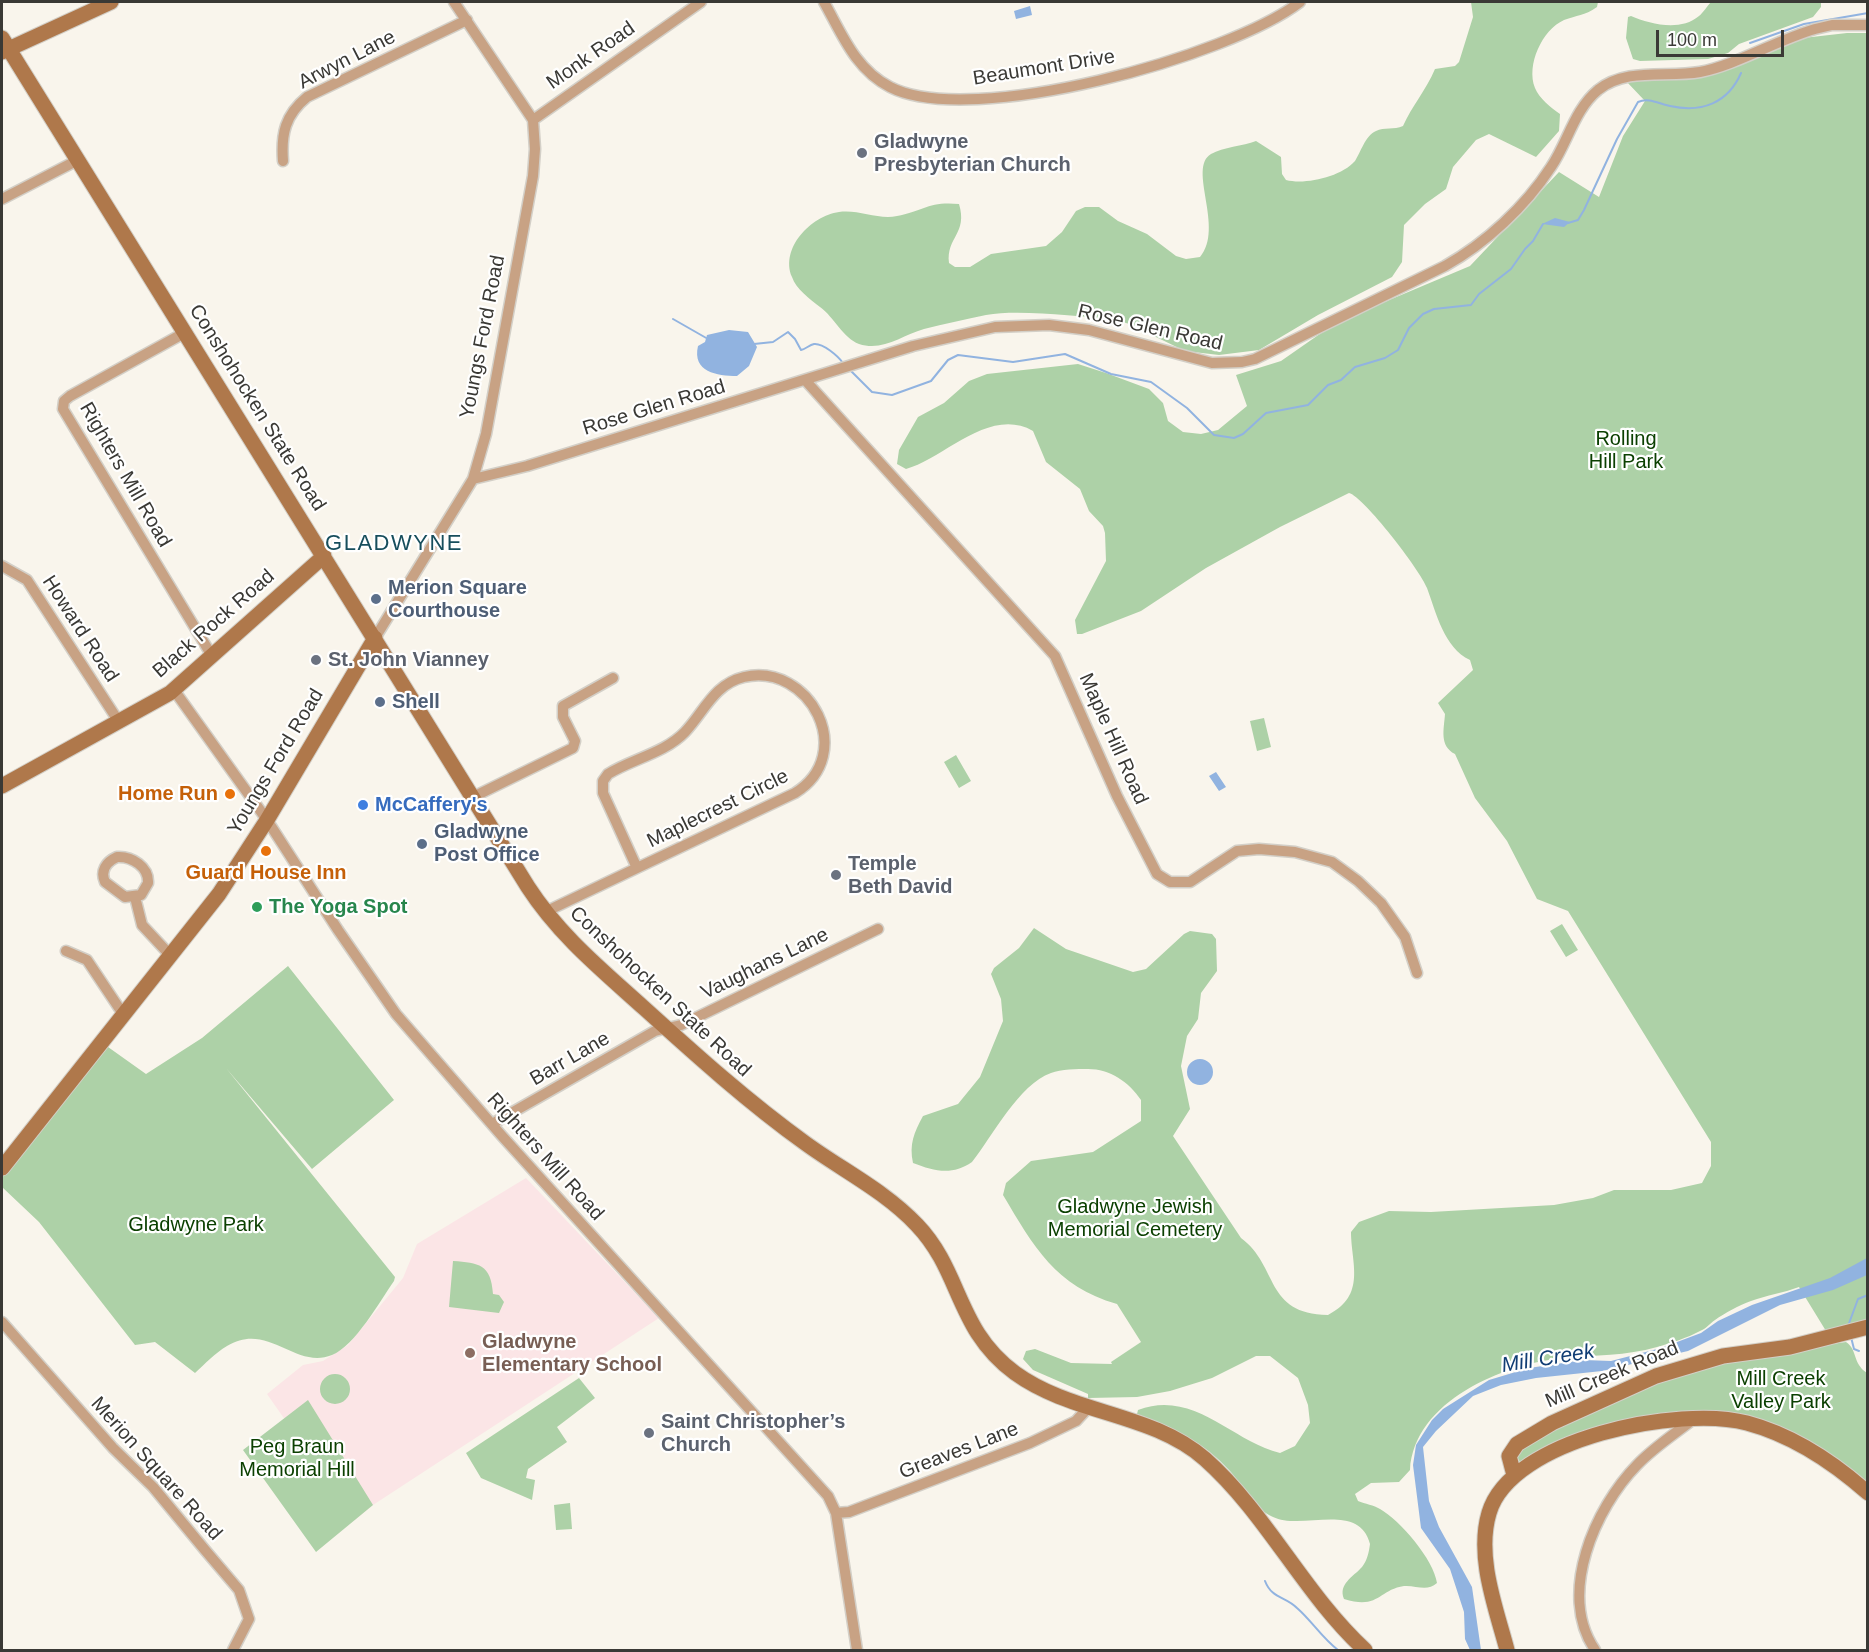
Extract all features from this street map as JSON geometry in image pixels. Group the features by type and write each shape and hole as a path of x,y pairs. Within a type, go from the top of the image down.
{"main road":[{"path":"4,47 111,2"},
{"name":"Conshohocken State Road","path":"4,47 186,332 545,912 576,947 742,1096 806,1144 878,1192 917,1224 939,1255 977,1335 996,1358 1041,1389 1088,1408 1162,1431 1202,1457 1231,1484 1299,1572 1365,1650"},
{"name":"Black Rock Road","path":"2,786 174,690 324,556"},
{"name":"Youngs Ford Road","path":"2,1168 219,894 267,820 375,638"},
{"name":"Mill Creek Road","path":"1514,1475 1509,1456 1517,1444 1552,1423 1618,1391 1703,1360 1790,1347 1856,1330"},
{"path":"1507,1650 1491,1585 1485,1542 1490,1510 1499,1491 1514,1475 1550,1454 1601,1435 1657,1420 1695,1418 1746,1422 1784,1436 1824,1459 1868,1493"}],"street":[{"name":"Youngs Ford Road","path":"375,638 473,479 486,434 530,197 536,149 533,120 454,2"},
{"name":"Monk Road","path":"533,120 701,2"},
{"name":"Beaumont Drive","path":"824,2 851,52 874,76 908,94 950,99 1044,91 1141,70 1242,35 1276,19 1300,2"},
{"name":"Arwyn Lane","path":"283,161 283,130 291,113 301,102 316,92 467,20"},
{"name":"Rose Glen Road","path":"473,479 527,466 862,362 957,335 995,327 1027,325 1089,330 1212,363 1242,363 1255,359 1445,266 1473,249 1536,188 1555,162 1582,107 1606,84 1626,76 1701,72 1815,29 1832,25 1868,25"},
{"path":"2,199 78,160"},
{"name":"Righters Mill Road","path":"186,332 70,396 64,402 63,409 212,656"},
{"name":"Maple Hill Road","path":"805,380 1055,656 1117,796 1157,874 1170,882 1190,882 1237,851 1259,849 1295,852 1332,862 1381,903 1404,937 1417,973"},
{"name":"Howard Road","path":"2,566 27,580 119,722"},
{"name":"Maplecrest Circle","path":"545,912 795,793 807,785 821,767 826,745 820,718 808,700 789,684 775,678 752,676 736,680 716,693 678,738 608,774 603,781 603,793 637,868"},
{"path":"473,797 573,748 575,741 563,717 563,706 613,678"},
{"name":"Righters Mill Road","path":"174,690 267,820 396,1014 492,1124 819,1485 836,1513 857,1650"},
{"path":"127,857 146,871 147,887 144,893 135,897 122,896 105,882 104,870 110,861 127,857"},
{"path":"135,897 142,925 170,956"},
{"name":"Vaughans Lane","path":"666,1028 681,1025 878,929"},
{"path":"66,951 87,960 123,1014"},
{"name":"Barr Lane","path":"492,1124 655,1031 666,1028"},
{"name":"Merion Square Road","path":"2,1322 112,1448 153,1487 239,1590 249,1618 232,1650"},
{"name":"Greaves Lane","path":"836,1513 849,1512 1030,1443 1076,1421 1088,1408"},
{"path":"1595,1650 1585,1629 1579,1597 1582,1565 1592,1533 1630,1472 1695,1418"}],"shaded area":[{"name":"Gladwyne Elementary School","path":"526,1178 659,1318 373,1505 355,1520 267,1394 303,1365 323,1361 348,1345 403,1278 417,1244"}],"green space":[{"path":"1471,2 1598,2 1597,7 1592,10 1556,25 1543,40 1534,59 1535,88 1542,99 1560,114 1559,131 1536,157 1489,134 1476,140 1453,167 1446,189 1425,204 1404,225 1402,262 1392,277 1318,315 1259,350 1219,355 1185,351 1114,319 1016,313 986,315 924,329 884,344 868,346 859,344 848,337 825,311 800,290 792,277 789,266 794,245 809,227 828,215 846,211 890,217 949,203 959,204 961,214 959,229 949,254 949,263 955,267 970,267 991,254 1046,246 1062,232 1076,211 1085,207 1099,207 1118,221 1147,234 1176,256 1186,259 1200,257 1207,245 1209,231 1203,172 1205,161 1211,154 1256,141 1281,157 1282,174 1286,180 1294,181 1322,178 1349,167 1372,133 1403,126 1435,69 1455,66 1459,62 1473,17"},
{"path":"1711,2 1821,2 1821,7 1813,17 1739,44 1728,53 1708,59 1640,61 1633,59 1626,38 1628,17 1665,25 1683,24 1699,16"},
{"name":"Rolling Hill Park","path":"1867,33 1867,1320 1826,1331 1799,1287 1732,1309 1702,1330 1668,1344 1634,1352 1539,1362 1514,1368 1466,1390 1444,1406 1427,1424 1415,1446 1410,1470 1399,1482 1371,1483 1355,1494 1358,1501 1375,1506 1388,1514 1406,1531 1430,1563 1437,1583 1425,1588 1404,1586 1395,1588 1372,1601 1356,1602 1344,1599 1345,1585 1362,1567 1368,1556 1370,1544 1364,1531 1342,1520 1285,1520 1265,1513 1254,1503 1230,1471 1210,1452 1175,1430 1137,1414 1138,1410 1158,1405 1177,1406 1195,1411 1262,1447 1280,1453 1295,1446 1310,1423 1308,1405 1298,1378 1270,1356 1256,1356 1212,1378 1170,1391 1137,1397 1088,1398 1088,1394 1033,1370 1023,1359 1026,1351 1035,1349 1071,1363 1112,1364 1111,1362 1141,1342 1117,1304 1077,1287 1048,1262 1036,1248 1003,1195 1006,1183 1031,1161 1093,1152 1141,1121 1141,1100 1131,1088 1125,1082 1104,1071 1069,1069 1051,1073 1039,1079 1017,1099 972,1162 950,1171 913,1163 913,1139 923,1116 958,1104 980,1077 1003,1021 1001,999 991,974 994,968 1019,948 1034,928 1066,949 1133,972 1146,969 1190,931 1212,934 1216,939 1217,971 1201,993 1198,1019 1187,1036 1181,1066 1190,1109 1173,1136 1241,1238 1262,1262 1282,1298 1307,1313 1328,1315 1348,1298 1354,1278 1351,1232 1359,1222 1389,1211 1431,1212 1554,1205 1593,1198 1614,1190 1671,1190 1702,1183 1711,1166 1711,1142 1568,911 1537,899 1507,841 1475,798 1455,754 1450,751 1445,742 1445,714 1438,703 1473,670 1470,660 1461,654 1447,638 1427,588 1414,566 1391,535 1356,497 1349,493 1280,527 1206,568 1141,611 1077,634 1075,620 1106,561 1105,533 1103,526 1089,511 1080,489 1046,462 1033,431 1016,425 1000,425 984,429 906,469 897,464 899,450 918,417 944,403 969,381 987,374 1078,364 1149,389 1163,403 1168,421 1183,432 1201,434 1218,430 1247,406 1236,375 1281,361 1337,322 1470,266 1559,172 1599,197 1623,136 1645,101 1626,81 1688,79 1803,38"},
{"path":"1264,718 1271,747 1257,751 1250,721"},
{"path":"956,755 971,781 959,788 944,762"},
{"path":"1562,924 1578,950 1566,957 1550,931"},
{"name":"Gladwyne Park","path":"288,966 394,1100 312,1169 226,1068 395,1277 382,1300 358,1333 341,1350 332,1355 319,1358 306,1356 256,1339 242,1340 214,1355 195,1373 155,1342 135,1345 39,1222 2,1187 2,1173 108,1047 146,1074 202,1038"},
{"path":"453,1261 477,1264 486,1271 490,1276 493,1294 499,1295 504,1302 499,1313 449,1307"},
{"name":"Mill Creek Valley Park","path":"1846,1342 1850,1345 1859,1365 1867,1373 1867,1487 1726,1414 1573,1440 1520,1462 1515,1454 1584,1411 1721,1359"},
{"path":"335,1374 346,1378 350,1389 346,1400 335,1404 324,1400 320,1389 324,1378"},
{"path":"579,1378 595,1398 557,1427 567,1442 528,1469 526,1478 535,1480 532,1500 481,1478 466,1453"},
{"name":"Peg Braun Memorial Hill","path":"308,1400 373,1505 316,1552 243,1450"},
{"path":"570,1503 572,1529 556,1530 554,1505"}],"water":[{"path":"1030,6 1032,15 1016,19 1014,11"},
{"path":"1555,218 1570,222 1564,227 1542,224"},
{"path":"729,330 748,332 757,347 749,366 737,376 708,371 702,367 697,355 698,346 705,342 707,335"},
{"path":"1216,772 1226,787 1219,791 1209,776"},
{"path":"1200,1059 1209,1063 1213,1072 1209,1081 1200,1085 1191,1081 1187,1072 1191,1063"},
{"path":"1867,1258 1867,1275 1833,1290 1780,1305 1688,1351 1602,1371 1536,1378 1501,1385 1473,1396 1436,1431 1423,1447 1429,1501 1439,1527 1472,1587 1481,1650 1470,1650 1465,1639 1464,1612 1450,1569 1421,1528 1413,1465 1416,1445 1432,1420 1443,1409 1489,1380 1529,1368 1583,1360 1611,1361 1661,1348 1701,1333 1718,1321 1752,1305 1830,1278"}],"waterway":[{"path":"1750,43 1804,24 1868,13"},
{"path":"1568,223 1578,220 1584,210 1617,139 1638,102 1650,101 1682,108 1703,107 1729,92 1741,73"},
{"path":"849,369 872,392 892,395 931,381 948,360 958,355 1013,362 1065,354 1111,374 1151,382 1187,408 1214,435 1234,438 1243,434 1266,413 1308,405 1328,385 1341,380 1355,367 1385,358 1398,350 1409,328 1423,314 1434,309 1471,305 1479,294 1511,269 1543,224"},
{"path":"673,319 708,339"},
{"path":"754,344 773,342 788,332 801,350 818,344 830,350 843,363"},
{"path":"1848,1326 1858,1299 1868,1295"},
{"path":"1851,1337 1854,1349 1859,1351"},
{"path":"1265,1581 1271,1591 1297,1608 1338,1650"}],"place":[{"name":"Gladwyne Presbyterian Church","path":"862,153"},
{"name":"Merion Square Courthouse","path":"376,599"},
{"name":"St. John Vianney","path":"316,660"},
{"name":"Shell","path":"380,702"},
{"name":"Home Run","path":"230,794"},
{"name":"McCaffery's","path":"363,805"},
{"name":"Gladwyne Post Office","path":"422,844"},
{"name":"Guard House Inn","path":"266,851"},
{"name":"Temple Beth David","path":"836,875"},
{"name":"The Yoga Spot","path":"257,907"},
{"name":"Gladwyne Elementary School","path":"470,1353"},
{"name":"Saint Christopher’s Church","path":"649,1433"}],"district":[{"name":"GLADWYNE","path":"394,544"}],"park label":[{"name":"Gladwyne Jewish Memorial Cemetery","path":"1135,1218"}],"water label":[{"name":"Mill Creek","path":"1548,1359"}]}
